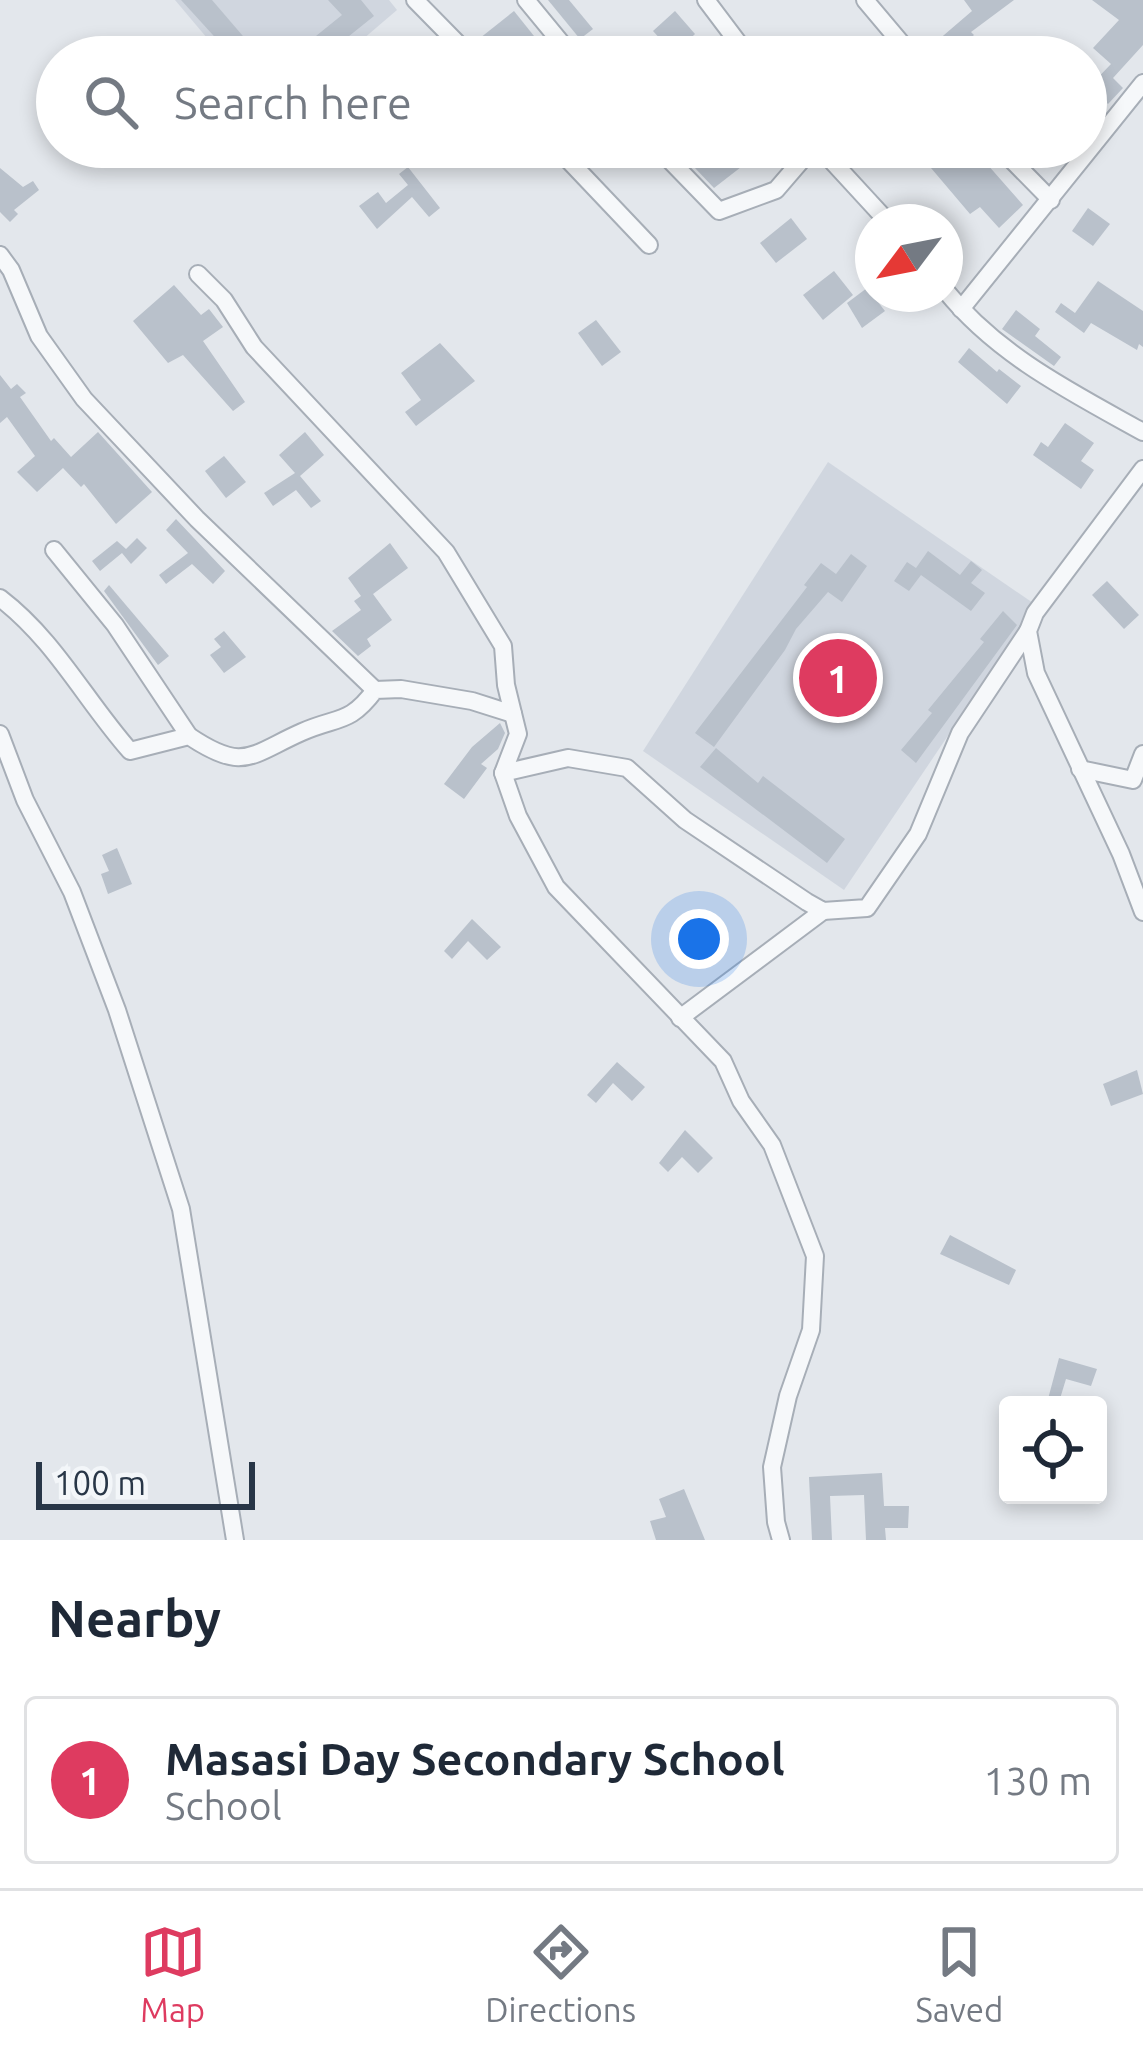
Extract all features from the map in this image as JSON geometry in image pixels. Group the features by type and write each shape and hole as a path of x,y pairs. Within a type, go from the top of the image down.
{"street":[{"path":"415,0 450,36"},
{"path":"526,0 556,36"},
{"path":"706,0 733,36"},
{"path":"865,0 895,36"},
{"path":"1107,129 1143,83"},
{"path":"576,168 649,245"},
{"path":"677,168 719,211 776,190 796,168"},
{"path":"836,168 870,204"},
{"path":"1020,168 1051,200"},
{"path":"963,307 1076,168"},
{"path":"0,255 39,336 84,399 197,518 375,690 401,689 513,713"},
{"path":"198,274 224,300 254,347 446,552 503,646 503,669 518,734 503,773 518,816 556,887 723,1061 741,1101 772,1145 815,1256 812,1330 788,1396 772,1467 781,1540"},
{"path":"963,311 1034,371 1143,432"},
{"path":"680,1018 823,911 867,908 918,834 960,733 1028,631 1035,613 1143,469"},
{"path":"54,550 116,626 189,736 216,754 247,758 277,747 301,732 358,713 375,690"},
{"path":"0,598 53,648 130,751 189,736"},
{"path":"1028,631 1036,673 1143,912"},
{"path":"0,734 25,800 72,892 181,1209 236,1540"},
{"path":"1080,769 1133,780 1143,754"},
{"path":"503,773 568,758 627,768 685,820 823,911"}],"shaded area":[{"path":"175,0 389,0 397,10 367,36 205,36"},
{"path":"828,462 1036,605 844,890 643,751"}],"building":[{"path":"181,0 212,0 243,36 214,36"},
{"path":"328,0 361,0 374,16 349,36 316,36 342,15"},
{"path":"548,0 569,0 593,29 578,36"},
{"path":"964,0 1014,0 971,32 973,36 943,36 972,11"},
{"path":"1092,0 1143,0 1143,45 1113,78 1123,88 1108,104 1107,68 1111,64 1104,36 1119,20"},
{"path":"514,11 534,36 483,36"},
{"path":"675,11 695,34 658,36 653,31"},
{"path":"0,168 23,187 33,181 39,190 14,210 18,214 10,222 0,212"},
{"path":"409,168 440,208 429,217 412,197 377,229 359,206 378,192 386,203 408,185 399,174"},
{"path":"695,168 740,168 714,188"},
{"path":"931,168 990,168 1023,205 999,228 980,207 970,214"},
{"path":"1088,208 1110,224 1093,246 1072,231"},
{"path":"791,218 807,239 776,263 760,243"},
{"path":"834,271 853,295 823,320 803,295"},
{"path":"1098,281 1143,311 1143,347 1139,344 1137,350 1091,323 1084,333 1055,312 1061,303 1075,313"},
{"path":"174,285 201,315 209,309 223,327 203,341 245,402 233,411 183,355 168,363 133,321"},
{"path":"855,297 855,312 884,312 862,328 847,303"},
{"path":"1016,310 1040,329 1035,336 1061,357 1054,366 1002,329"},
{"path":"596,320 621,352 602,366 578,333"},
{"path":"440,343 475,381 416,426 405,412 421,400 401,373"},
{"path":"969,348 1021,386 1007,404 958,362"},
{"path":"0,375 11,389 17,384 26,393 20,397 51,441 54,438 71,457 98,432 152,492 116,524 84,484 81,487 63,468 37,492 17,472 35,456 7,417 0,423"},
{"path":"1065,423 1094,443 1081,461 1094,470 1081,489 1033,455 1041,442 1048,447"},
{"path":"305,432 324,455 300,476 321,501 311,508 296,490 273,506 264,493 295,473 279,455"},
{"path":"224,456 246,482 226,498 205,471"},
{"path":"176,519 225,571 213,584 192,564 166,584 159,575 188,553 166,530"},
{"path":"137,538 147,548 131,564 122,553 100,571 92,561 117,541 126,549"},
{"path":"390,543 408,568 373,594 392,620 367,639 371,646 358,656 332,631 361,610 354,601 361,596 348,578"},
{"path":"928,551 960,575 971,561 982,570 971,583 985,593 971,611 921,575 909,591 894,581 907,562 916,568"},
{"path":"851,554 867,566 842,602 828,592 796,629 714,747 695,733 821,563 836,574"},
{"path":"1107,581 1139,615 1124,629 1092,595"},
{"path":"109,585 169,656 158,665 104,591"},
{"path":"1003,611 1017,625 916,763 901,750"},
{"path":"224,631 246,657 224,673 210,655 221,647 214,639"},
{"path":"500,723 505,733 498,749 481,764 487,768 464,799 444,784 472,747"},
{"path":"716,748 758,783 763,776 845,839 827,863 700,767"},
{"path":"117,848 132,884 108,894 101,874 109,871 102,855"},
{"path":"472,919 501,947 487,960 468,941 452,959 444,951"},
{"path":"617,1062 645,1087 632,1101 613,1083 596,1103 587,1095"},
{"path":"1137,1070 1143,1094 1111,1106 1103,1084"},
{"path":"685,1130 713,1158 698,1173 682,1157 668,1172 659,1163"},
{"path":"950,1235 1016,1270 1009,1285 940,1254"},
{"path":"1059,1358 1097,1369 1091,1386 1066,1379 1061,1396 1049,1396"},
{"path":"882,1473 884,1506 909,1506 908,1528 885,1528 886,1540 866,1540 864,1495 830,1496 832,1540 812,1540 809,1477"},
{"path":"684,1489 705,1540 656,1540 650,1521 666,1517 659,1499"}],"place":[{"name":"Masasi Day Secondary School","path":"838,678"}]}
